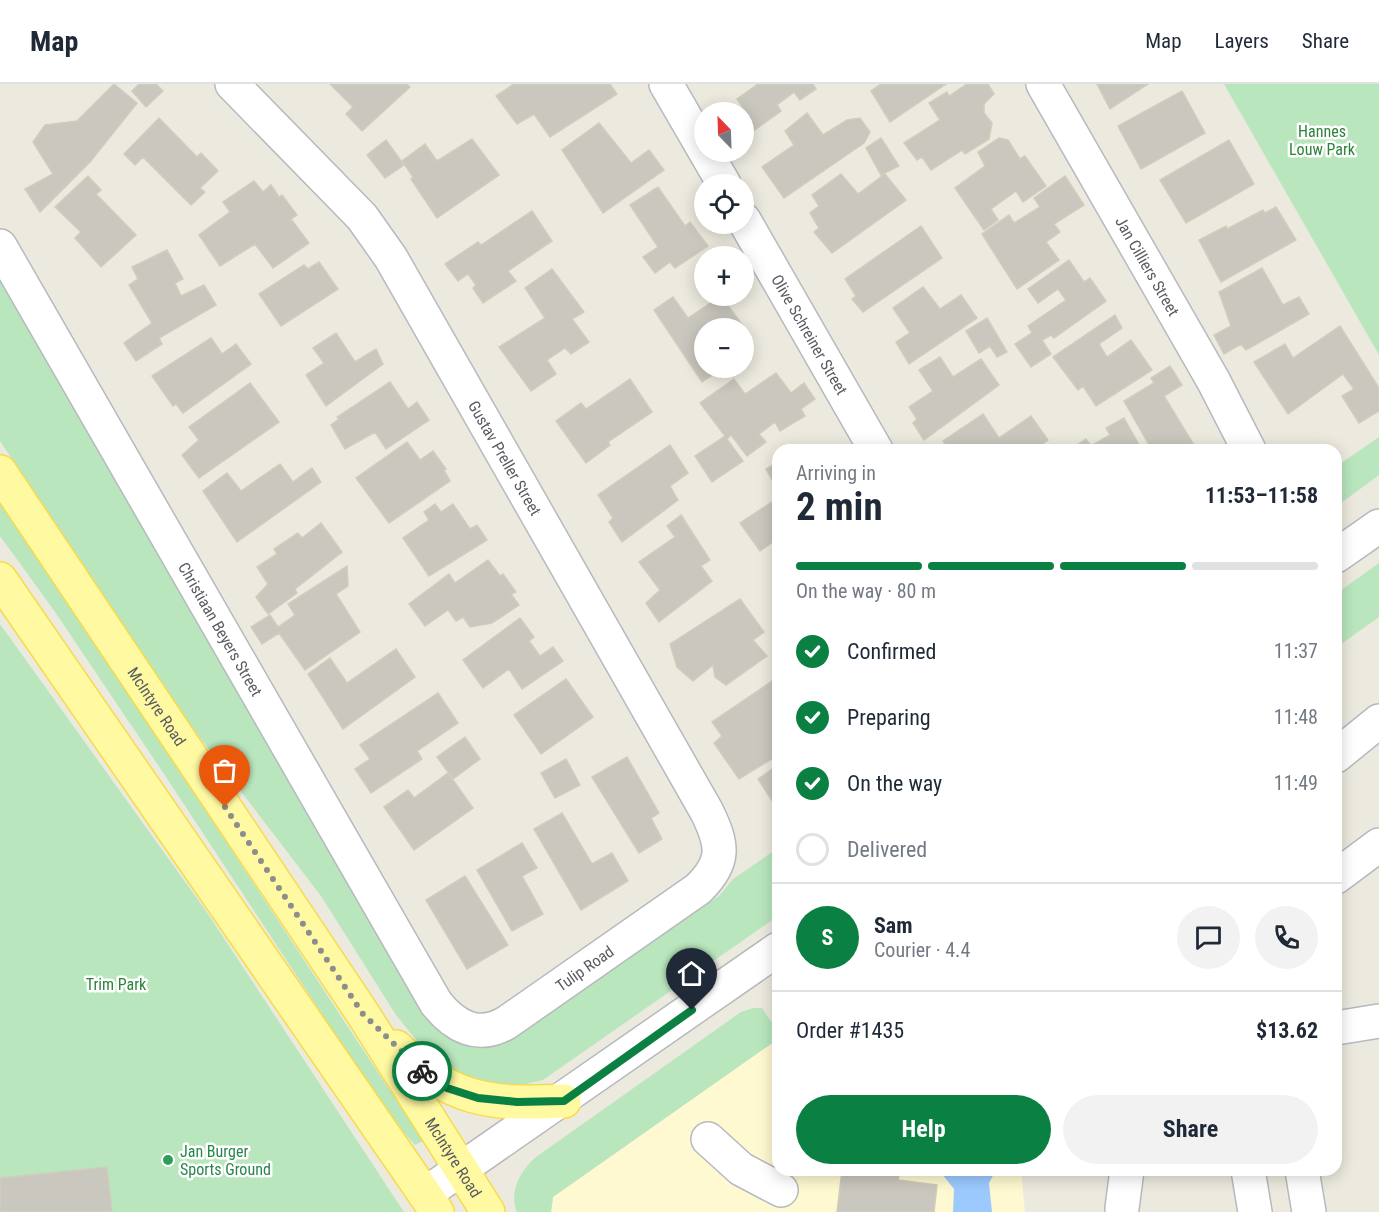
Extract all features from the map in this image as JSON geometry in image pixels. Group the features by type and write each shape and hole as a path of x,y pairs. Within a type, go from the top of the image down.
{"main road":[{"name":"McIntyre Road","path":"0,472 363,1014 488,1212"},
{"path":"0,579 431,1203"},
{"path":"363,1014 414,1063 447,1088 478,1098 503,1102 564,1101"}],"street":[{"name":"Gustav Preller Street","path":"232,84 348,202 391,258 707,812 719,841 720,853 716,867"},
{"path":"666,84 717,174"},
{"name":"Jan Cilliers Street","path":"1042,84 1213,380 1246,444"},
{"name":"Olive Schreiner Street","path":"752,234 873,444"},
{"name":"Christiaan Beyers Street","path":"0,246 444,1012"},
{"path":"1342,552 1379,526"},
{"path":"1342,751 1379,721"},
{"path":"1342,873 1379,845"},
{"name":"Tulip Road","path":"444,1012 452,1022 471,1030 487,1031 500,1026 698,889 716,867"},
{"path":"431,1203 461,1170 772,963"},
{"path":"1342,1027 1379,1021"},
{"path":"708,1139 741,1169 783,1191"},
{"path":"1122,1208 1126,1176"},
{"path":"1249,1176 1255,1212"},
{"path":"1303,1176 1309,1212"}],"shaded area":[{"path":"772,1043 772,1176 1022,1176 1025,1212 551,1212 553,1197"}],"green space":[{"name":"Hannes Louw Park","path":"1224,84 1379,84 1379,355"},
{"path":"0,270 430,1016 504,1038 719,896 733,879 772,852 772,920 543,1080 509,1088 480,1087 449,1069 421,1046 396,1015 321,896 184,717 0,441"},
{"path":"1379,437 1379,475 1342,502 1342,463"},
{"path":"0,498 423,1141 415,1145 389,1116 164,774 53,609 0,536"},
{"path":"1379,563 1379,617 1342,643 1342,589"},
{"name":"Trim Park","path":"0,624 206,911 404,1212 0,1212"},
{"path":"762,1008 772,1023 772,1043 553,1197 551,1212 517,1212 515,1189 525,1168 536,1157 741,1012"}],"water":[{"path":"944,1176 993,1176 989,1183 992,1212 953,1212 954,1189"}],"building":[{"path":"114,84 137,103 90,162 40,212 25,189 53,174 33,142 45,125 77,121"},
{"path":"139,84 156,84 163,91 146,107 132,91"},
{"path":"330,84 407,84 410,87 362,131 346,114 353,107"},
{"path":"514,84 610,84 617,94 550,137 534,114 517,124 496,96"},
{"path":"758,84 813,84 816,89 800,100 794,92 777,105 781,111 754,131 754,102 739,102 737,99"},
{"path":"881,84 946,84 890,122 871,91"},
{"path":"967,84 988,84 994,94 984,104 984,113 992,123 989,139 965,154 962,150 931,170 922,157 917,160 904,143 940,120 929,103 947,92 949,96"},
{"path":"1097,84 1148,84 1110,109"},
{"path":"1182,91 1205,133 1141,169 1118,126"},
{"path":"807,113 823,135 847,120 860,118 870,132 864,143 784,198 762,167 794,145 785,131"},
{"path":"159,118 197,157 201,153 218,171 200,188 205,192 191,205 143,157 135,165 124,154"},
{"path":"599,123 631,163 649,150 664,170 603,213 562,150"},
{"path":"881,138 899,166 881,175 866,148"},
{"path":"999,138 1008,140 1020,159 1025,156 1046,186 1023,202 1016,191 991,209 998,220 984,230 955,188 985,166 978,152"},
{"path":"472,139 499,175 437,218 402,161 425,144 437,161"},
{"path":"386,140 404,165 385,178 367,155"},
{"path":"1229,140 1254,184 1186,223 1160,180"},
{"path":"841,174 858,194 885,174 906,200 832,253 814,232 819,228 810,213 819,206 812,195"},
{"path":"88,176 101,190 96,194 136,235 101,267 75,238 81,232 55,207"},
{"path":"1065,176 1084,205 1054,224 1060,232 1046,242 1059,260 1017,289 982,234 1009,215 1014,223 1040,207 1034,198"},
{"path":"254,181 263,192 271,185 279,197 282,195 297,215 291,219 309,243 273,268 255,244 220,266 199,235 230,212 223,202"},
{"path":"658,187 685,226 690,222 694,227 694,234 699,234 708,246 694,246 694,255 675,268 670,262 655,273 643,257 658,247 630,205"},
{"path":"1276,207 1296,240 1221,282 1199,240 1226,226 1227,229 1263,210 1265,213"},
{"path":"532,211 552,241 508,271 516,281 483,303 473,288 476,285 468,274 458,281 445,264 478,242 481,245"},
{"path":"921,226 942,258 863,312 852,299 856,296 845,279"},
{"path":"167,250 183,279 175,283 181,296 204,285 216,305 159,338 162,344 136,361 124,343 152,323 129,285 138,279 132,267"},
{"path":"1069,260 1084,282 1090,278 1106,301 1054,338 1051,335 1042,340 1051,354 1031,367 1015,344 1032,333 1028,326 1066,300 1058,289 1038,303 1028,289"},
{"path":"319,262 338,289 281,326 259,294 304,265 308,269"},
{"path":"1262,268 1283,305 1299,297 1309,314 1246,350 1241,344 1224,354 1214,335 1231,326 1219,292"},
{"path":"552,269 584,312 572,319 589,342 571,354 565,348 547,360 556,374 531,391 499,347 545,318 525,288"},
{"path":"923,287 940,309 961,295 977,318 909,364 896,342 910,333 893,308"},
{"path":"673,297 688,318 706,306 728,306 737,318 694,318 694,370 654,310"},
{"path":"1115,315 1122,328 1099,344 1107,357 1131,340 1152,370 1096,406 1083,386 1078,390 1053,357"},
{"path":"987,318 1007,352 997,357 990,346 979,353 966,331"},
{"path":"1340,326 1379,388 1379,411 1359,423 1342,396 1354,389 1343,374 1288,414 1254,362 1285,344 1293,358"},
{"path":"336,333 355,362 376,349 383,364 326,406 306,375 324,363 313,348"},
{"path":"211,338 222,354 236,344 251,364 183,413 176,404 173,406 152,376"},
{"path":"940,357 953,377 981,359 999,385 924,440 913,423 917,419 909,407 933,391 919,370"},
{"path":"1170,366 1182,385 1164,396 1193,444 1149,444 1124,401 1154,383 1151,378"},
{"path":"776,373 791,393 804,383 815,399 801,409 805,416 780,431 775,422 759,434 766,442 747,456 731,435 727,439 743,461 712,482 695,456 725,436 700,403 734,379 745,394"},
{"path":"630,379 652,412 608,442 610,445 586,463 556,421 581,403 586,409"},
{"path":"390,382 408,409 417,402 429,420 386,449 375,432 345,449 331,425 339,419 337,417"},
{"path":"250,383 279,422 199,478 182,455 199,440 189,427"},
{"path":"983,414 999,438 1031,416 1048,440 1042,444 945,444 943,441"},
{"path":"1124,418 1139,444 1094,444 1110,435 1106,428"},
{"path":"1086,439 1090,444 1079,444"},
{"path":"407,442 420,460 433,451 446,469 444,470 450,481 389,523 356,478"},
{"path":"670,445 688,473 670,486 678,500 622,542 609,522 613,518 598,495"},
{"path":"280,464 293,482 312,468 321,482 237,542 203,491 227,473 241,491"},
{"path":"772,466 772,480 766,469"},
{"path":"772,502 772,542 760,551 740,523"},
{"path":"435,504 441,512 453,504 470,529 477,525 487,540 429,576 403,538 429,520 424,512"},
{"path":"681,515 710,560 701,566 712,581 659,622 646,603 660,590 639,562 675,537 667,526"},
{"path":"321,523 342,552 295,589 297,593 268,614 256,597 268,584 257,567 277,554 274,549 298,533 302,538"},
{"path":"488,560 500,576 503,574 516,592 511,594 519,605 492,623 470,627 463,617 456,621 448,610 425,626 409,604 449,574 455,583"},
{"path":"347,566 348,586 336,594 360,632 305,670 279,633 262,644 251,627 270,615 278,627 295,615 288,604"},
{"path":"740,599 764,632 753,640 767,656 726,685 715,677 713,665 693,681 677,667 670,644"},
{"path":"520,618 534,637 529,641 540,656 553,647 563,661 522,689 509,669 483,688 463,660"},
{"path":"396,649 415,677 343,729 308,674 330,658 347,683"},
{"path":"566,679 593,717 541,754 514,715"},
{"path":"772,681 772,759 739,779 714,743 722,736 712,722"},
{"path":"438,693 458,723 417,751 422,759 371,793 355,769 370,759 360,745"},
{"path":"465,737 480,759 453,779 437,757"},
{"path":"627,757 659,813 651,818 662,839 639,853 592,777"},
{"path":"566,759 580,785 555,798 541,773"},
{"path":"772,769 772,801 758,779"},
{"path":"448,773 473,808 414,850 384,807 408,790 414,798"},
{"path":"562,813 592,864 612,853 628,881 581,910 534,829"},
{"path":"522,843 537,868 522,876 543,914 512,931 477,870"},
{"path":"465,876 508,945 467,969 426,900"},
{"path":"107,1167 112,1212 0,1212 0,1178"},
{"path":"841,1176 899,1176 898,1180 937,1185 934,1212 837,1212"}],"way so far":[{"path":"225,807 363,1014 422,1071"}],"place":[{"name":"Jan Burger Sports Ground","path":"168,1160"}],"route":[{"path":"422,1071 447,1088 478,1098 503,1102 564,1101 692,1010"}]}
